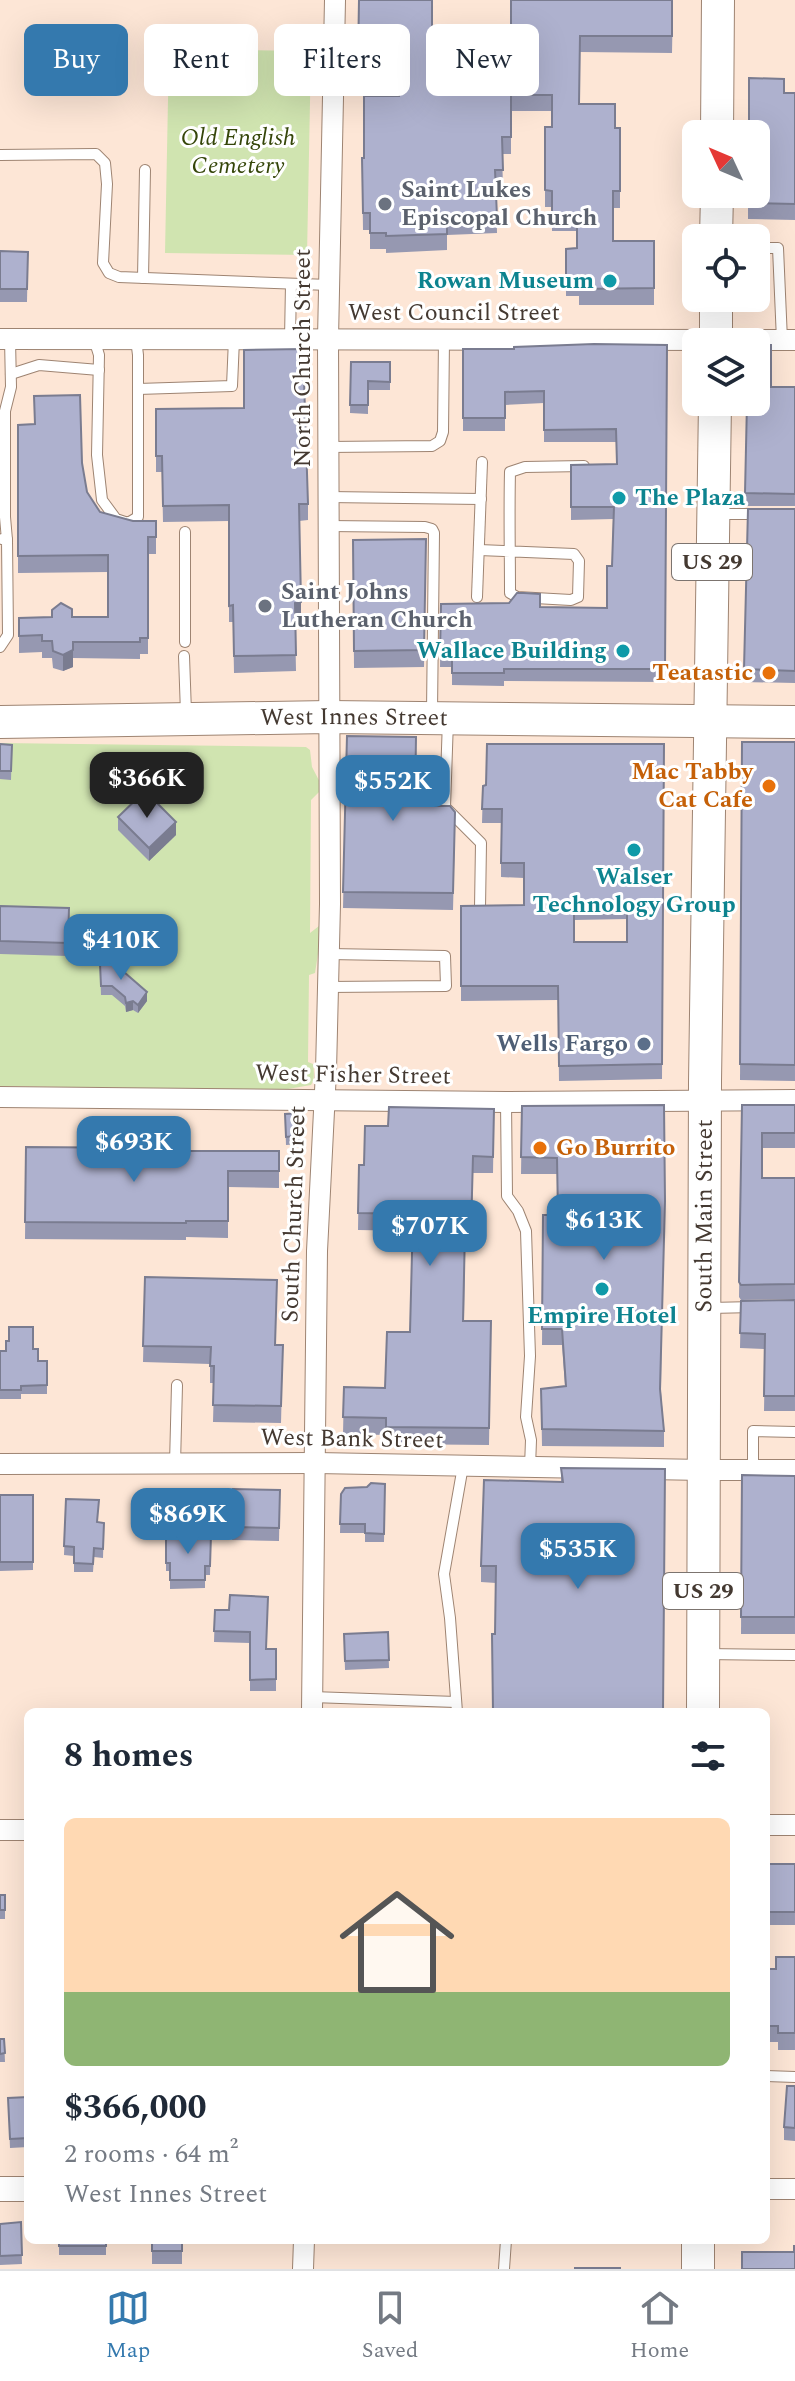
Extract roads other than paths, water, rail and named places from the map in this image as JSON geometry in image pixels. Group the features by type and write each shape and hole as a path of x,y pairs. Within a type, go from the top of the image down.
{"main road":[{"path":"717,120 718,0"},
{"name":"US 29","path":"709,721 715,416"},
{"name":"West Innes Street","path":"0,722 329,717 795,722"},
{"name":"South Main Street","path":"703,1708 709,721"},
{"path":"698,2244 698,2269"}],"street":[{"name":"North Church Street","path":"329,717 328,339 335,0"},
{"name":"West Council Street","path":"5,339 682,341"},
{"name":"South Church Street","path":"312,1705 317,1251 329,954 329,717"},
{"name":"West Fisher Street","path":"0,1097 506,1102 795,1100"},
{"name":"West Bank Street","path":"0,1464 316,1463 795,1470"},
{"path":"770,1825 795,1825"},
{"path":"0,1830 24,1830"},
{"path":"0,2189 24,2189"},
{"path":"770,2189 795,2189"},
{"path":"303,2269 304,2244"}],"lane":[{"path":"0,155 96,154 105,163 107,184 103,263 109,273 119,277 329,285"},
{"path":"143,278 145,170"},
{"path":"770,248 778,248 789,340"},
{"path":"290,339 291,284"},
{"path":"0,647 8,635 4,539 5,411 11,374 5,339"},
{"path":"94,339 99,355 97,455 102,500 116,519 128,523 138,517 136,339"},
{"path":"138,389 232,386 234,339"},
{"path":"328,447 432,446 440,441 443,432 444,339"},
{"path":"11,374 39,365 99,370"},
{"path":"477,597 482,462"},
{"path":"479,550 510,551 574,554 579,561 578,597 571,600 517,597 510,593 510,551 510,472 525,467 594,465"},
{"path":"328,497 481,499"},
{"path":"713,514 768,514"},
{"path":"328,526 425,527 434,533 445,807 481,843 480,908"},
{"path":"185,532 185,642"},
{"path":"184,656 186,719"},
{"path":"328,987 446,986 445,956 329,954"},
{"path":"506,1102 507,1196 518,1211 526,1231 530,1356 526,1417 531,1440 530,1467"},
{"path":"704,1308 764,1307"},
{"path":"175,1464 177,1385"},
{"path":"753,1470 753,1431 795,1432"},
{"path":"312,1705 457,1707 444,1574 463,1466"},
{"path":"703,1654 795,1655"},
{"path":"770,2076 795,2077"},
{"path":"504,2269 506,2244"}],"place":[{"name":"Saint Lukes Episcopal Church","path":"385,204"},
{"name":"Rowan Museum","path":"610,281"},
{"name":"The Plaza","path":"619,498"},
{"name":"Saint Johns Lutheran Church","path":"265,606"},
{"name":"Wallace Building","path":"623,651"},
{"name":"Teatastic","path":"769,673"},
{"name":"Mac Tabby Cat Cafe","path":"769,786"},
{"name":"Walser Technology Group","path":"634,850"},
{"name":"Wells Fargo","path":"644,1044"},
{"name":"Go Burrito","path":"540,1148"},
{"name":"Empire Hotel","path":"602,1289"}],"park label":[{"name":"Old English Cemetery","path":"238,152"}]}
